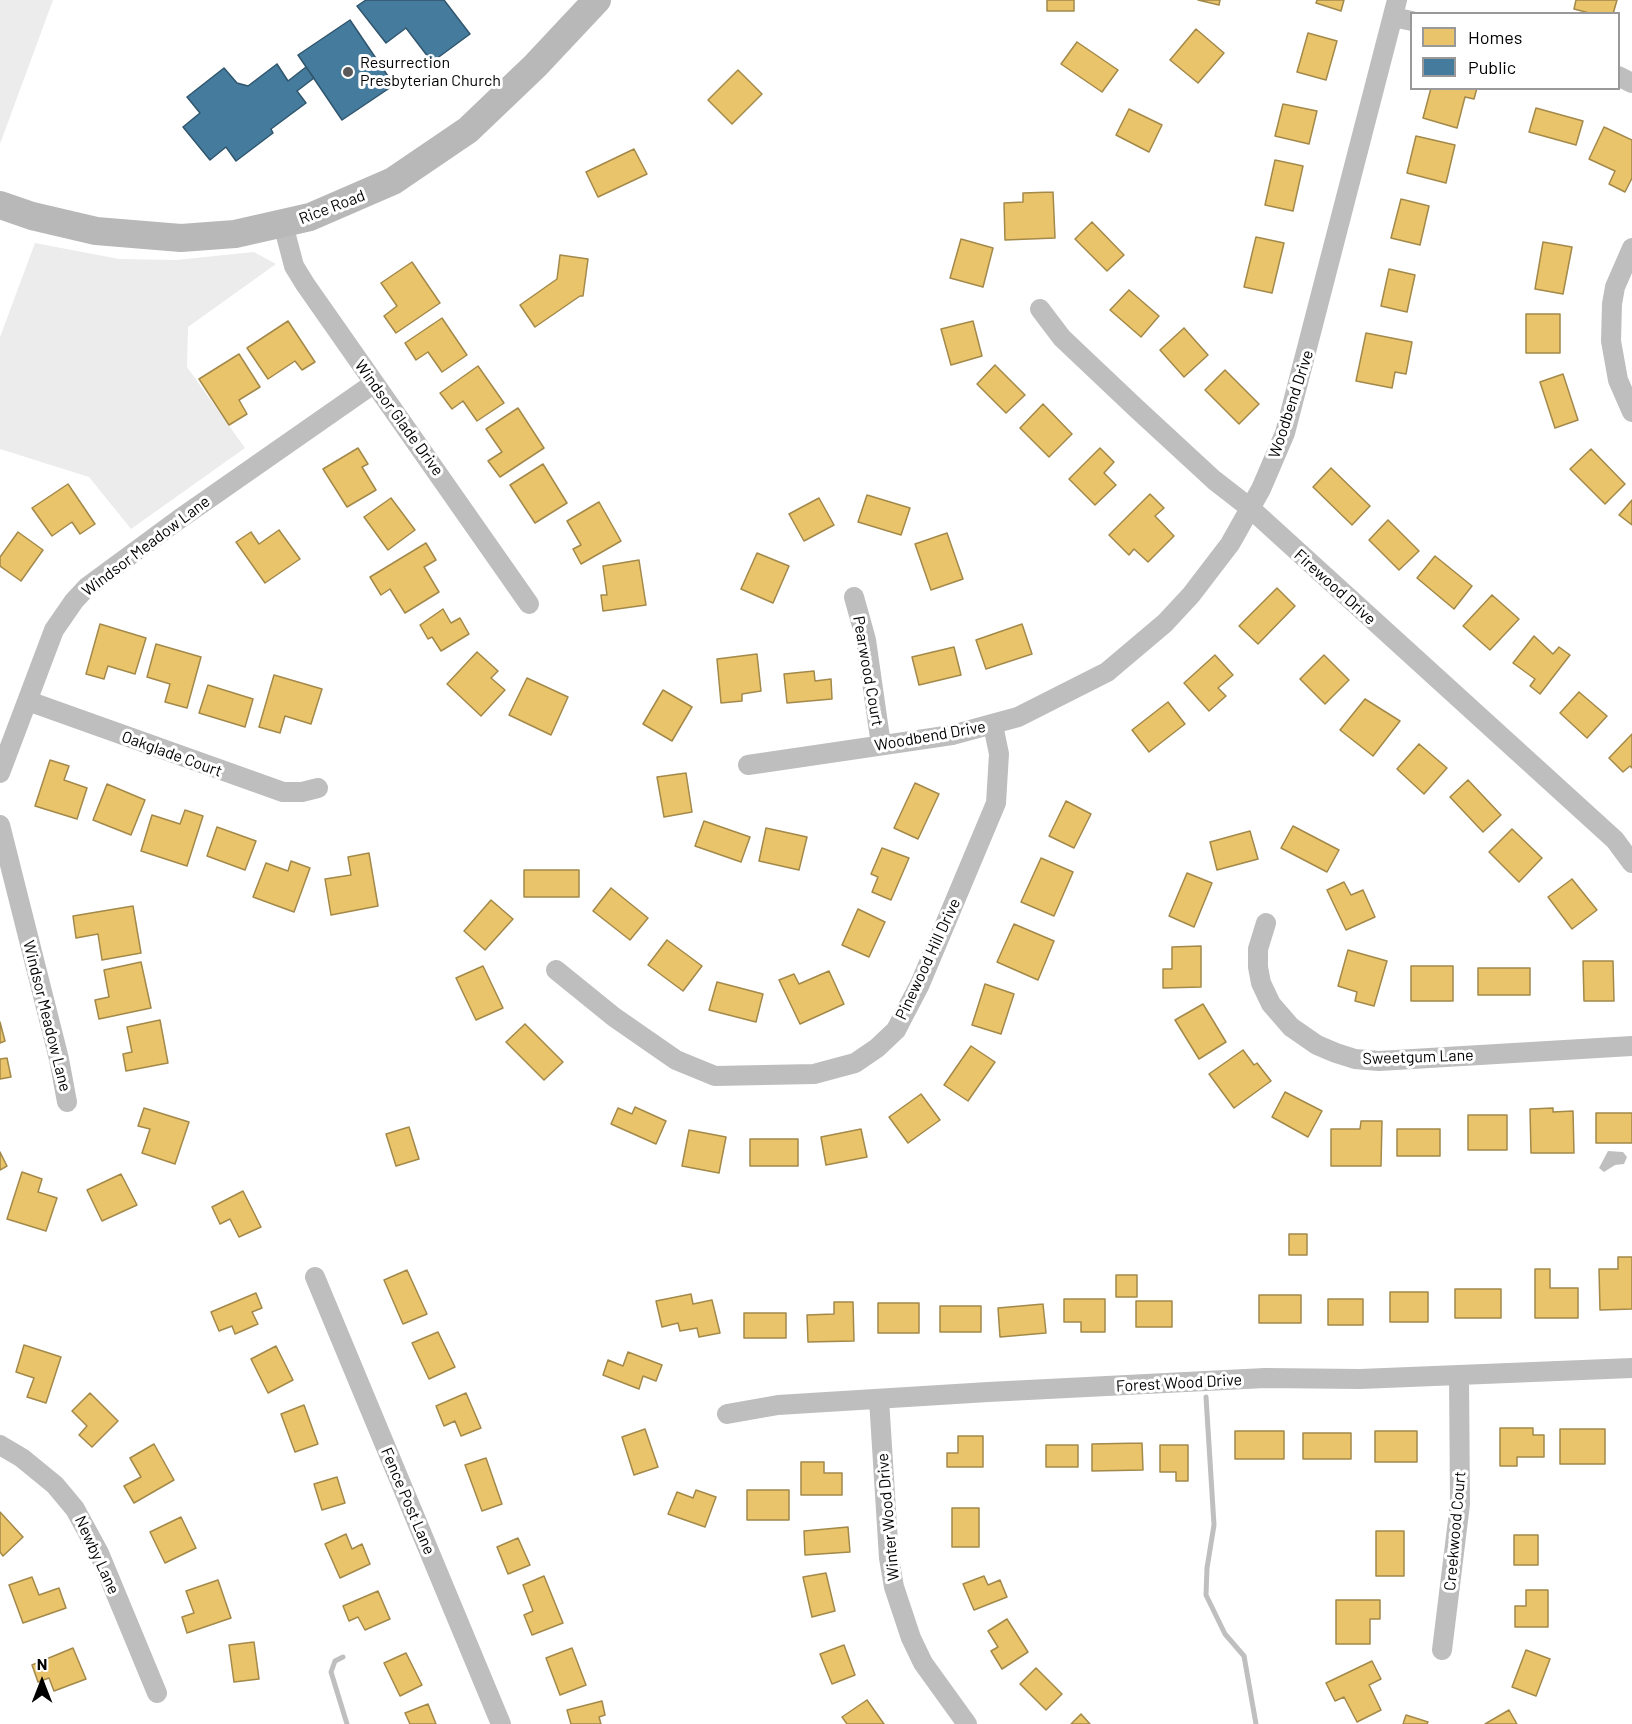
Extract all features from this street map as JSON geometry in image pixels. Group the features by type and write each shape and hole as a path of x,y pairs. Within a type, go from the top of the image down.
{"street":[{"name":"Rice Road","path":"0,205 64,225 122,235 208,236 283,224 366,194 433,155 499,102 597,0"},
{"name":"Woodbend Drive","path":"748,765 952,735 1018,717 1107,672 1133,651 1191,596 1230,544 1250,508 1285,433 1400,13"},
{"name":"Windsor Glade Drive","path":"283,224 294,266 374,384 530,604"},
{"path":"1632,248 1615,287 1611,341 1617,380 1632,412"},
{"name":"Firewood Drive","path":"1040,309 1062,338 1137,409 1214,480 1250,508 1615,840 1632,863"},
{"name":"Windsor Meadow Lane","path":"0,773 54,630 87,587 178,520 374,384"},
{"name":"Pearwood Court","path":"854,597 866,640 881,745"},
{"name":"Oakglade Court","path":"28,701 283,792 302,792 318,788"},
{"name":"Pinewood Hill Drive","path":"556,970 614,1017 676,1060 715,1076 814,1074 855,1063 877,1048 896,1030 920,984 996,803 999,754 993,725"},
{"name":"Windsor Meadow Lane","path":"0,825 59,1059 67,1102"},
{"name":"Sweetgum Lane","path":"1266,923 1258,949 1258,967 1261,983 1271,1004 1291,1027 1317,1045 1336,1053 1355,1059 1379,1061 1632,1046"},
{"name":"Fence Post Lane","path":"315,1277 501,1724"},
{"name":"Forest Wood Drive","path":"727,1414 778,1405 1265,1378 1360,1379 1632,1368"},
{"name":"Creekwood Court","path":"1442,1650 1460,1504 1459,1376"},
{"name":"Winter Wood Drive","path":"879,1399 889,1558 894,1587 910,1638 923,1662 967,1724"},
{"name":"Newby Lane","path":"0,1445 22,1458 55,1485 75,1509 99,1553 157,1693"}],"shaded area":[{"path":"0,0 53,0 0,144"},
{"path":"35,243 119,259 176,260 254,252 276,264 188,327 187,367 245,448 131,529 89,477 0,449 0,337"},
{"path":"1608,1151 1623,1152 1627,1157 1624,1164 1615,1165 1604,1172 1599,1168"}],"building: Homes":[{"path":"1047,0 1074,0 1074,11 1047,11"},
{"path":"1198,0 1220,0 1219,5"},
{"path":"1317,0 1344,0 1341,11 1316,3"},
{"path":"1576,0 1617,0 1614,12 1585,12 1574,9"},
{"path":"1196,29 1224,53 1198,83 1170,60"},
{"path":"1308,33 1337,41 1326,80 1297,72"},
{"path":"1077,42 1118,70 1102,92 1061,64"},
{"path":"738,70 762,94 732,124 708,100"},
{"path":"1430,90 1476,90 1474,99 1465,97 1457,128 1423,118"},
{"path":"1283,104 1317,111 1309,144 1275,136"},
{"path":"1536,108 1583,121 1576,145 1529,132"},
{"path":"1129,109 1162,125 1149,152 1116,135"},
{"path":"1604,127 1632,140 1632,178 1625,192 1609,184 1615,171 1589,159"},
{"path":"1416,136 1455,145 1446,183 1407,173"},
{"path":"634,149 647,174 598,197 586,172"},
{"path":"1275,160 1303,166 1293,211 1265,205"},
{"path":"1053,192 1055,238 1005,240 1004,203 1023,202 1023,193"},
{"path":"1401,199 1429,206 1420,245 1391,238"},
{"path":"1092,222 1124,255 1107,271 1075,239"},
{"path":"1256,237 1284,243 1272,293 1244,287"},
{"path":"961,239 993,248 983,287 950,278"},
{"path":"1543,242 1572,247 1563,294 1535,289"},
{"path":"560,255 588,259 583,296 535,327 520,305 557,279"},
{"path":"412,262 440,303 396,333 384,316 397,306 381,283"},
{"path":"1389,269 1415,275 1407,312 1381,306"},
{"path":"1129,290 1159,316 1141,337 1110,310"},
{"path":"1526,314 1560,314 1560,353 1526,353"},
{"path":"442,318 467,355 442,372 428,352 416,360 405,343"},
{"path":"288,321 315,362 302,370 295,361 268,379 247,348"},
{"path":"973,321 982,356 951,365 941,329"},
{"path":"1184,328 1208,355 1184,377 1160,350"},
{"path":"1366,333 1412,342 1406,374 1395,372 1392,388 1356,381"},
{"path":"239,354 260,387 239,400 247,414 229,425 199,379"},
{"path":"995,365 1025,395 1006,413 977,384"},
{"path":"478,366 504,403 477,421 463,401 452,409 440,393"},
{"path":"1225,370 1259,404 1239,424 1205,390"},
{"path":"1563,374 1578,420 1555,428 1540,382"},
{"path":"1043,404 1072,434 1049,457 1020,428"},
{"path":"518,408 544,448 500,477 488,461 502,452 486,429"},
{"path":"358,448 368,464 362,467 376,490 347,507 323,469"},
{"path":"1100,448 1114,462 1104,473 1116,485 1095,505 1069,479"},
{"path":"1591,449 1625,484 1605,504 1570,469"},
{"path":"543,464 567,503 535,523 510,485"},
{"path":"1331,468 1370,506 1352,525 1313,487"},
{"path":"68,484 95,524 80,534 72,522 52,536 32,508"},
{"path":"1150,494 1164,508 1155,516 1174,536 1148,562 1134,549 1129,555 1109,535"},
{"path":"867,495 910,508 901,535 858,522"},
{"path":"391,498 415,530 388,550 364,517"},
{"path":"819,498 834,525 804,541 789,514"},
{"path":"1632,500 1632,525 1619,515"},
{"path":"599,502 621,541 581,564 573,549 581,545 567,521"},
{"path":"1388,520 1419,551 1399,570 1369,540"},
{"path":"279,530 300,559 265,583 236,542 251,532 259,544"},
{"path":"18,532 43,550 21,581 0,566 0,557"},
{"path":"947,533 963,579 931,590 915,544"},
{"path":"426,543 436,560 424,567 439,592 405,613 390,589 381,595 370,577"},
{"path":"757,553 789,566 773,603 741,589"},
{"path":"1435,556 1472,586 1454,609 1417,578"},
{"path":"639,560 646,605 603,611 601,595 607,595 603,566"},
{"path":"1277,588 1295,606 1258,644 1239,626"},
{"path":"1492,595 1519,619 1490,650 1463,626"},
{"path":"443,609 451,623 460,618 469,634 441,651 432,637 428,639 420,625"},
{"path":"100,624 146,638 135,674 108,666 104,679 86,674"},
{"path":"1022,624 1032,654 986,669 976,640"},
{"path":"1534,636 1553,654 1559,647 1570,655 1540,694 1530,686 1535,679 1513,663"},
{"path":"156,644 201,657 187,708 165,702 170,684 147,677"},
{"path":"954,647 961,675 919,685 912,657"},
{"path":"477,652 498,671 491,678 505,690 481,716 447,684"},
{"path":"757,654 761,691 742,694 742,701 721,703 717,659"},
{"path":"1215,655 1233,675 1218,688 1226,696 1209,711 1184,683"},
{"path":"1324,655 1349,680 1325,704 1300,679"},
{"path":"814,671 815,681 831,679 832,699 787,703 784,674"},
{"path":"274,675 322,689 311,724 285,716 280,733 259,727"},
{"path":"527,678 568,697 551,735 509,715"},
{"path":"208,685 253,699 245,727 199,713"},
{"path":"663,690 692,707 672,741 643,724"},
{"path":"1579,692 1607,716 1587,738 1560,713"},
{"path":"1365,699 1400,721 1373,756 1340,730"},
{"path":"1168,702 1185,724 1149,752 1132,730"},
{"path":"1632,734 1632,768 1630,766 1623,772 1609,758"},
{"path":"1419,744 1447,768 1424,794 1397,769"},
{"path":"50,760 69,766 64,780 87,788 77,819 35,806"},
{"path":"686,773 692,812 664,817 657,777"},
{"path":"1468,780 1501,815 1483,832 1450,797"},
{"path":"915,783 939,794 918,839 894,828"},
{"path":"107,784 145,800 131,835 93,820"},
{"path":"1066,801 1091,814 1074,848 1049,836"},
{"path":"185,810 203,816 187,866 141,851 152,815 180,824"},
{"path":"704,821 750,837 741,862 695,846"},
{"path":"1293,826 1339,850 1327,872 1281,848"},
{"path":"217,827 256,841 245,870 207,856"},
{"path":"766,828 807,837 799,870 759,861"},
{"path":"1512,829 1542,858 1519,882 1489,852"},
{"path":"1250,831 1258,859 1217,870 1210,842"},
{"path":"882,848 909,858 891,900 872,892 878,877 871,874"},
{"path":"369,853 378,906 331,915 325,879 351,875 348,857"},
{"path":"1041,858 1073,872 1054,916 1021,902"},
{"path":"291,861 310,868 294,912 253,897 266,863 288,871"},
{"path":"524,870 579,870 579,897 524,897"},
{"path":"1187,873 1212,883 1194,927 1169,916"},
{"path":"1572,879 1597,910 1572,929 1548,897"},
{"path":"1344,882 1351,895 1363,890 1375,917 1346,930 1327,890"},
{"path":"611,888 648,918 630,940 593,911"},
{"path":"491,900 513,919 485,950 464,931"},
{"path":"133,906 141,953 102,960 98,934 76,938 73,916"},
{"path":"858,909 885,922 869,957 842,945"},
{"path":"1014,924 1054,941 1038,980 997,962"},
{"path":"667,940 702,966 683,991 648,965"},
{"path":"1201,946 1201,987 1163,988 1163,969 1172,969 1172,947"},
{"path":"1348,950 1387,961 1374,1006 1355,1001 1357,992 1338,986"},
{"path":"1583,961 1613,961 1614,1001 1584,1001"},
{"path":"141,962 151,1008 99,1019 95,1000 109,997 104,970"},
{"path":"483,966 503,1008 476,1020 456,978"},
{"path":"1411,966 1453,966 1453,1001 1411,1001"},
{"path":"1478,968 1530,968 1530,995 1478,995"},
{"path":"829,971 844,1004 800,1024 779,980 794,974 799,984"},
{"path":"717,982 763,994 756,1022 709,1010"},
{"path":"985,984 1014,994 1001,1034 972,1025"},
{"path":"1203,1004 1226,1042 1199,1059 1175,1020"},
{"path":"160,1020 168,1063 126,1071 123,1054 132,1052 127,1027"},
{"path":"0,1022 5,1041 0,1043"},
{"path":"525,1024 563,1062 544,1080 506,1042"},
{"path":"971,1046 995,1062 968,1101 944,1085"},
{"path":"1243,1050 1254,1065 1257,1063 1271,1081 1234,1108 1209,1074"},
{"path":"7,1058 11,1077 0,1079 0,1059"},
{"path":"1285,1092 1322,1111 1308,1137 1272,1117"},
{"path":"921,1094 940,1120 908,1143 889,1117"},
{"path":"635,1107 666,1121 656,1144 611,1124 618,1108 632,1114"},
{"path":"144,1108 189,1122 175,1164 142,1153 150,1129 138,1126"},
{"path":"1553,1108 1553,1112 1573,1111 1574,1153 1531,1153 1530,1109"},
{"path":"1596,1113 1632,1113 1632,1143 1596,1143"},
{"path":"1468,1115 1507,1115 1507,1150 1468,1150"},
{"path":"1361,1121 1382,1121 1381,1166 1331,1166 1331,1129 1360,1129"},
{"path":"409,1127 419,1159 396,1166 386,1134"},
{"path":"861,1129 867,1157 826,1165 821,1137"},
{"path":"1397,1129 1440,1129 1440,1156 1397,1156"},
{"path":"689,1130 726,1137 719,1173 682,1166"},
{"path":"750,1139 798,1139 798,1166 750,1166"},
{"path":"0,1152 7,1166 0,1170"},
{"path":"22,1172 42,1179 38,1192 57,1198 46,1231 7,1219"},
{"path":"121,1174 137,1205 102,1221 87,1190"},
{"path":"243,1191 261,1227 239,1237 230,1219 220,1224 212,1207"},
{"path":"1289,1234 1307,1234 1307,1255 1289,1255"},
{"path":"1618,1257 1632,1257 1632,1309 1600,1310 1599,1269 1618,1269"},
{"path":"1535,1269 1550,1269 1550,1288 1578,1288 1578,1318 1535,1318"},
{"path":"407,1270 427,1314 403,1324 384,1280"},
{"path":"1116,1275 1137,1275 1137,1297 1116,1297"},
{"path":"1455,1289 1501,1289 1501,1318 1455,1318"},
{"path":"1390,1292 1428,1292 1428,1322 1390,1322"},
{"path":"256,1293 262,1308 252,1312 258,1324 235,1334 232,1326 219,1331 211,1312"},
{"path":"691,1294 693,1304 712,1300 720,1333 699,1337 697,1328 680,1331 678,1323 662,1327 656,1301"},
{"path":"1259,1295 1301,1295 1301,1323 1259,1323"},
{"path":"1064,1299 1105,1299 1105,1332 1081,1332 1081,1322 1064,1322"},
{"path":"1328,1299 1363,1299 1363,1325 1328,1325"},
{"path":"1136,1301 1172,1301 1172,1327 1136,1327"},
{"path":"834,1302 853,1302 854,1341 808,1342 807,1315 834,1314"},
{"path":"878,1303 919,1303 919,1333 878,1333"},
{"path":"1043,1304 1046,1333 1000,1337 998,1308"},
{"path":"940,1306 981,1306 981,1332 940,1332"},
{"path":"744,1313 786,1313 786,1338 744,1338"},
{"path":"438,1332 455,1367 429,1379 412,1343"},
{"path":"24,1345 61,1357 46,1403 27,1397 34,1378 16,1372"},
{"path":"276,1346 293,1380 268,1393 251,1359"},
{"path":"628,1352 662,1365 656,1381 643,1376 639,1389 603,1375 608,1360 623,1366"},
{"path":"90,1393 118,1421 92,1447 79,1435 87,1426 72,1411"},
{"path":"466,1393 481,1428 461,1436 455,1421 444,1426 436,1406"},
{"path":"304,1405 318,1444 295,1452 281,1414"},
{"path":"1500,1428 1533,1428 1533,1435 1544,1435 1544,1457 1517,1457 1517,1466 1500,1466"},
{"path":"645,1429 658,1467 634,1475 622,1437"},
{"path":"1560,1429 1605,1429 1605,1464 1560,1464"},
{"path":"1235,1431 1284,1431 1284,1459 1235,1459"},
{"path":"1375,1431 1417,1431 1417,1462 1375,1462"},
{"path":"1303,1433 1351,1433 1351,1459 1303,1459"},
{"path":"958,1436 983,1436 983,1467 947,1467 947,1453 958,1453"},
{"path":"1142,1443 1143,1470 1092,1471 1092,1444"},
{"path":"154,1444 174,1480 134,1503 124,1486 141,1477 130,1458"},
{"path":"1046,1445 1078,1445 1078,1467 1046,1467"},
{"path":"1160,1445 1188,1445 1188,1481 1176,1481 1176,1472 1160,1472"},
{"path":"486,1458 502,1504 482,1511 465,1465"},
{"path":"801,1462 824,1462 824,1473 842,1473 842,1495 801,1495"},
{"path":"337,1477 345,1503 322,1510 314,1484"},
{"path":"696,1490 716,1497 705,1527 668,1514 677,1492 693,1498"},
{"path":"747,1490 789,1490 789,1520 747,1520"},
{"path":"952,1508 979,1508 979,1547 952,1547"},
{"path":"0,1512 23,1537 3,1556 0,1552"},
{"path":"181,1517 196,1548 165,1563 150,1532"},
{"path":"848,1527 850,1552 805,1555 804,1531"},
{"path":"1376,1531 1404,1531 1404,1576 1376,1576"},
{"path":"346,1534 352,1549 362,1544 370,1564 340,1578 325,1544"},
{"path":"1514,1535 1538,1535 1538,1565 1514,1565"},
{"path":"518,1538 530,1565 508,1574 497,1547"},
{"path":"826,1573 835,1611 812,1617 803,1577"},
{"path":"544,1576 563,1623 532,1635 524,1615 533,1611 523,1585"},
{"path":"984,1576 988,1585 1000,1580 1007,1597 974,1610 963,1584"},
{"path":"32,1577 39,1595 59,1588 66,1608 23,1623 9,1585"},
{"path":"218,1580 231,1618 187,1633 182,1617 194,1613 186,1591"},
{"path":"1526,1590 1548,1590 1548,1627 1515,1627 1515,1606 1526,1606"},
{"path":"378,1591 390,1619 365,1630 358,1617 349,1621 343,1606"},
{"path":"1336,1600 1380,1600 1380,1619 1370,1619 1370,1644 1336,1644"},
{"path":"1007,1619 1028,1652 1002,1669 991,1651 998,1647 988,1631"},
{"path":"254,1642 259,1679 234,1682 229,1645"},
{"path":"844,1645 855,1675 832,1684 820,1654"},
{"path":"73,1648 86,1679 54,1691 49,1678 38,1682 32,1665"},
{"path":"572,1648 586,1685 560,1695 546,1658"},
{"path":"1526,1650 1550,1659 1536,1696 1512,1687"},
{"path":"406,1653 422,1685 400,1696 384,1663"},
{"path":"1372,1661 1381,1679 1369,1685 1381,1710 1357,1722 1344,1697 1335,1701 1326,1683"},
{"path":"1036,1668 1062,1694 1046,1710 1020,1684"},
{"path":"867,1700 884,1724 847,1724 842,1717"},
{"path":"602,1701 605,1715 599,1717 601,1724 571,1724 567,1710"},
{"path":"428,1704 436,1724 410,1724 405,1713"},
{"path":"1509,1710 1517,1724 1485,1724"},
{"path":"1081,1714 1090,1724 1071,1724"},
{"path":"1406,1715 1428,1722 1427,1724 1403,1724"}],"building: Public":[{"path":"366,0 444,0 470,34 432,62 406,28 386,43 357,6"},
{"name":"Resurrection Presbyterian Church","path":"350,20 394,85 342,120 298,55"},
{"path":"277,64 288,81 306,67 314,78 297,91 306,103 271,129 273,133 236,161 226,147 210,160 183,127 200,113 187,97 224,68 237,83 248,86"}],"waterway":[{"path":"1206,1397 1214,1525 1207,1568 1206,1595 1225,1634 1244,1656 1256,1724"},
{"path":"343,1657 335,1661 331,1672 347,1724"}],"place":[{"name":"Resurrection Presbyterian Church","path":"348,72"}]}
